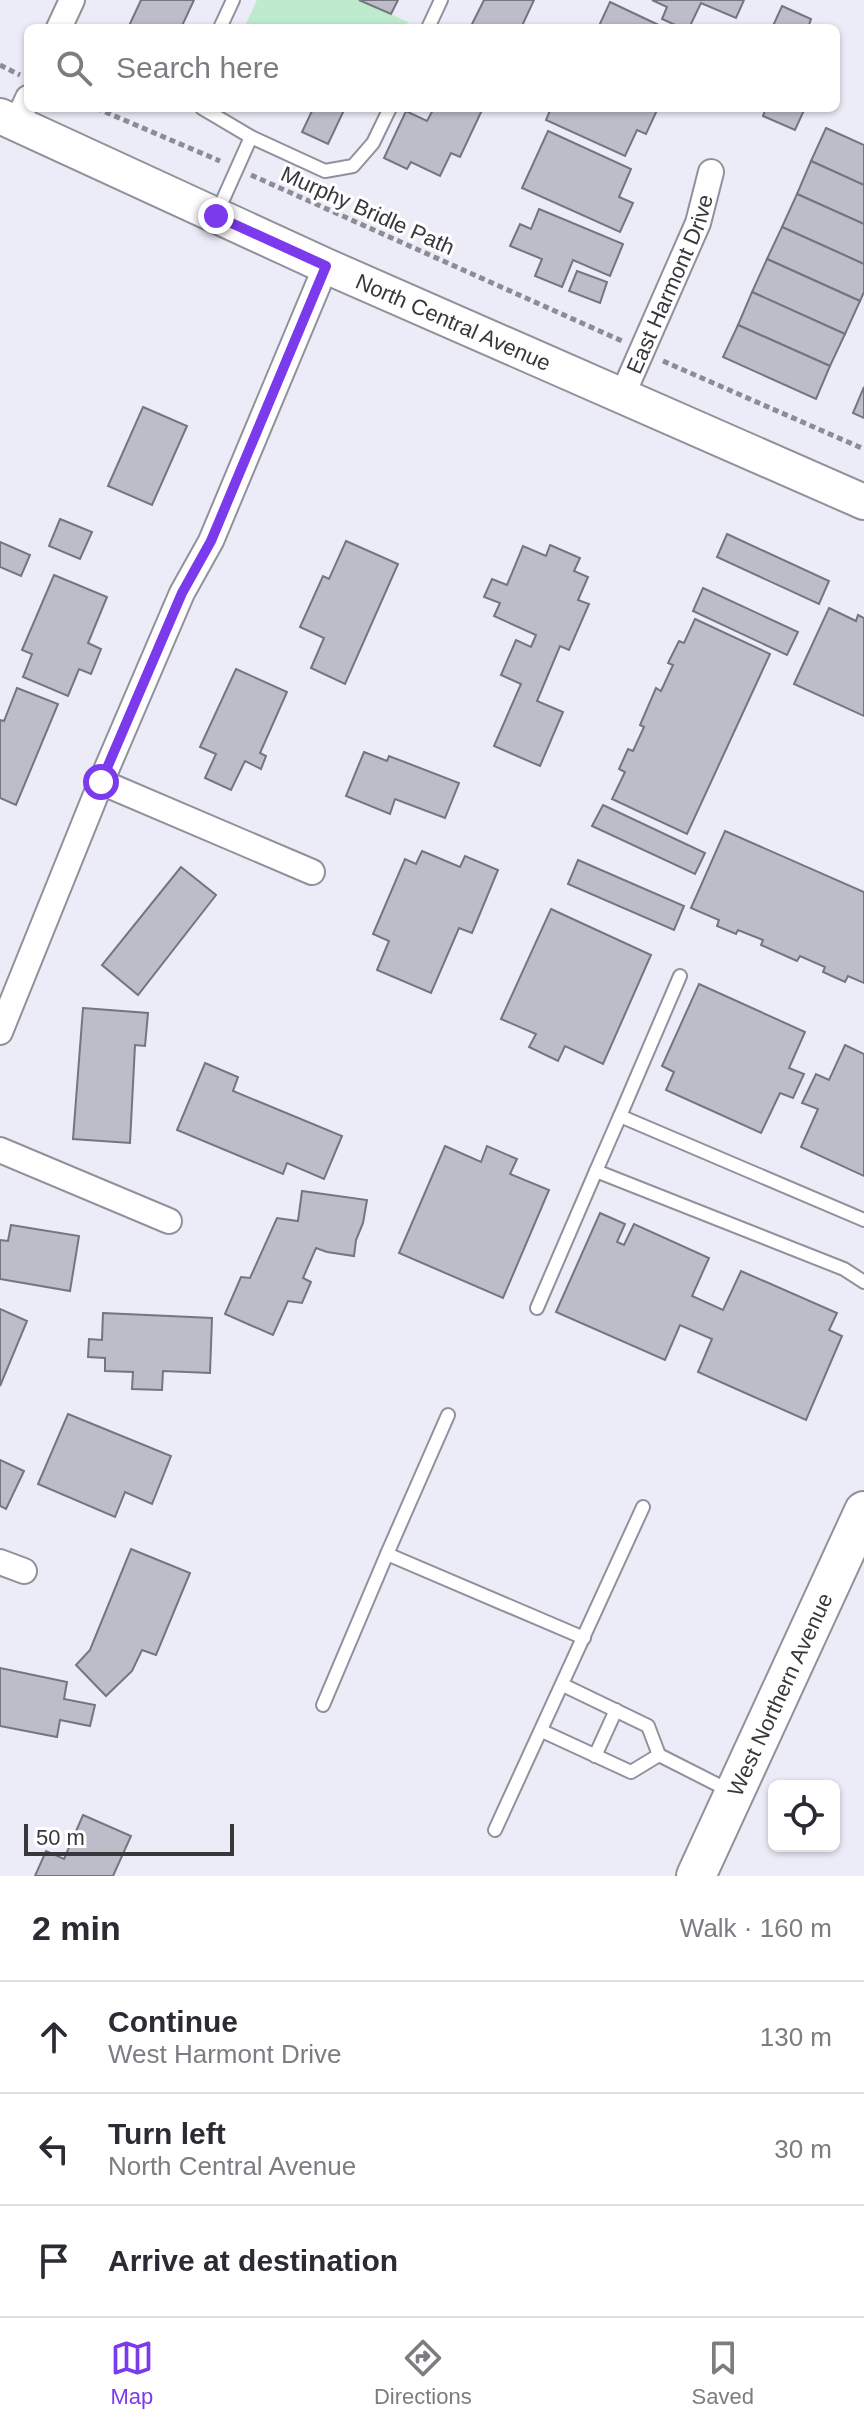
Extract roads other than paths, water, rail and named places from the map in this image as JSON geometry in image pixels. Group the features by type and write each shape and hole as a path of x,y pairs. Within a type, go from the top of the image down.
{"main road":[{"name":"North Central Avenue","path":"15,113 216,216 864,502"},
{"name":"West Northern Avenue","path":"696,1876 864,1511"}],"street":[{"path":"61,24 72,0"},
{"name":"East Harmont Drive","path":"622,396 698,223 711,172"},
{"path":"0,1032 101,782 182,593 211,541 326,266"},
{"path":"101,782 312,872"},
{"path":"0,1150 169,1221"},
{"path":"0,1562 24,1571"}],"lane":[{"path":"222,24 233,0"},
{"path":"430,24 441,0"},
{"path":"209,112 251,137 325,171 353,166 373,143 388,112"},
{"path":"216,216 251,137"},
{"path":"537,1308 680,976"},
{"path":"620,1116 864,1220"},
{"path":"596,1171 844,1269 864,1282"},
{"path":"323,1705 448,1415"},
{"path":"495,1830 643,1507"},
{"path":"387,1554 584,1638"},
{"path":"563,1685 648,1726 659,1755 734,1793"},
{"path":"595,1756 616,1710"},
{"path":"542,1731 631,1772 659,1755"}]}
